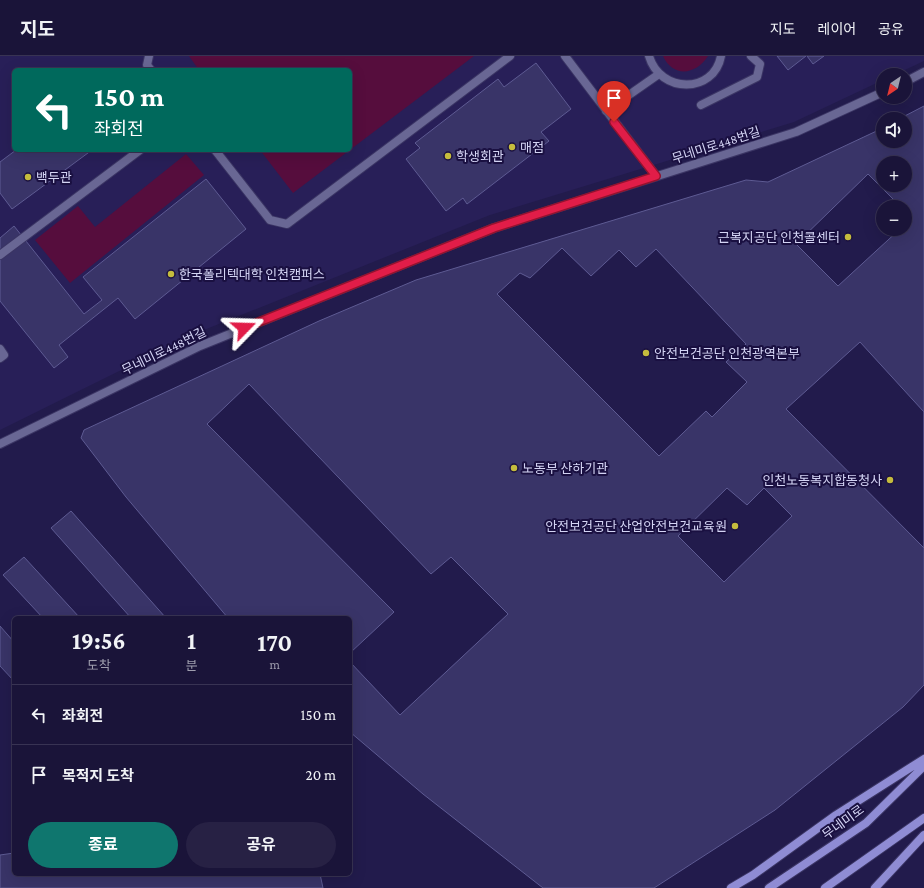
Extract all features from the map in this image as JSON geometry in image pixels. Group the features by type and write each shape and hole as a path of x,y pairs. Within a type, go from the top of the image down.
{"main road":[{"path":"731,888 753,875 836,815 924,759"},
{"name":"무네미로","path":"770,888 866,823 924,766"},
{"path":"825,888 924,818"},
{"path":"875,888 924,835"}],"street":[{"path":"149,56 147,65 149,68"},
{"path":"217,152 270,220 288,224 510,56"},
{"path":"565,56 656,176"},
{"path":"649,56 652,64 659,74 668,81 680,85 692,84 704,80 713,72 720,62 721,56"},
{"path":"701,105 757,77 760,64 751,56"},
{"path":"912,78 924,72"},
{"path":"606,111 659,74"},
{"name":"무네미로448번길","path":"0,444 208,343 494,228 796,132 876,95"},
{"path":"0,255 137,152"},
{"path":"0,350 4,355 0,358"}],"shaded area":[{"name":"한국폴리텍대학 인천캠퍼스","path":"0,56 924,56 924,61 909,68 876,68 876,83 794,122 490,215 194,334 0,430"},
{"path":"189,56 474,56 352,148 352,68 198,68"},
{"path":"663,56 708,56 697,67 691,70 678,71 667,63"},
{"path":"262,152 347,152 293,193"},
{"path":"186,154 204,175 70,283 35,240 78,206 95,227"}],"building":[{"path":"777,56 806,56 788,70"},
{"path":"807,56 824,56 813,64"},
{"name":"학생회관","path":"536,63 571,109 541,132 549,141 467,204 463,198 446,211 406,159 420,148 415,143 498,79 504,87"},
{"name":"노동부 산하기관","path":"924,106 924,685 903,707 775,810 654,888 543,888 423,794 352,734 352,616 226,616 126,497 81,438 84,430 319,321 416,280 746,180 768,182 876,131 876,148 912,148 912,112"},
{"name":"백두관","path":"13,152 89,152 12,209 0,193 0,162"},
{"name":"근복지공단 인천콜센터","path":"868,174 876,182 876,192 886,192 894,200 876,200 876,236 892,236 838,286 796,244"},
{"path":"206,179 246,229 135,319 118,298 59,345 68,357 54,368 0,301 0,238 14,226 84,314 102,300 83,277"},
{"name":"안전보건공단 인천광역본부","path":"562,248 591,276 619,250 636,267 656,249 746,344 726,362 747,382 712,417 706,411 659,456 497,294 520,273 530,278"},
{"name":"인천노동복지합동청사","path":"860,342 924,412 924,548 786,409"},
{"path":"249,384 431,574 451,557 508,614 400,715 352,664 352,651 394,612 207,424"},
{"name":"안전보건공단 산업안전보건교육원","path":"727,488 747,505 764,488 792,516 724,582 678,536"},
{"path":"71,511 164,616 129,616 51,528"},
{"path":"24,557 78,616 41,616 3,575"},
{"path":"0,626 12,640 12,679 0,666"},
{"path":"12,853 12,876 320,876 323,888 0,888 0,855"}],"place":[{"name":"매점","path":"512,147"},
{"name":"학생회관","path":"448,156"},
{"name":"백두관","path":"28,177"},
{"name":"근복지공단 인천콜센터","path":"848,237"},
{"name":"한국폴리텍대학 인천캠퍼스","path":"171,274"},
{"name":"안전보건공단 인천광역본부","path":"646,353"},
{"name":"노동부 산하기관","path":"514,468"},
{"name":"인천노동복지합동청사","path":"890,480"},
{"name":"안전보건공단 산업안전보건교육원","path":"735,526"}],"route":[{"path":"244,328 494,228 656,176 614,122"}]}
